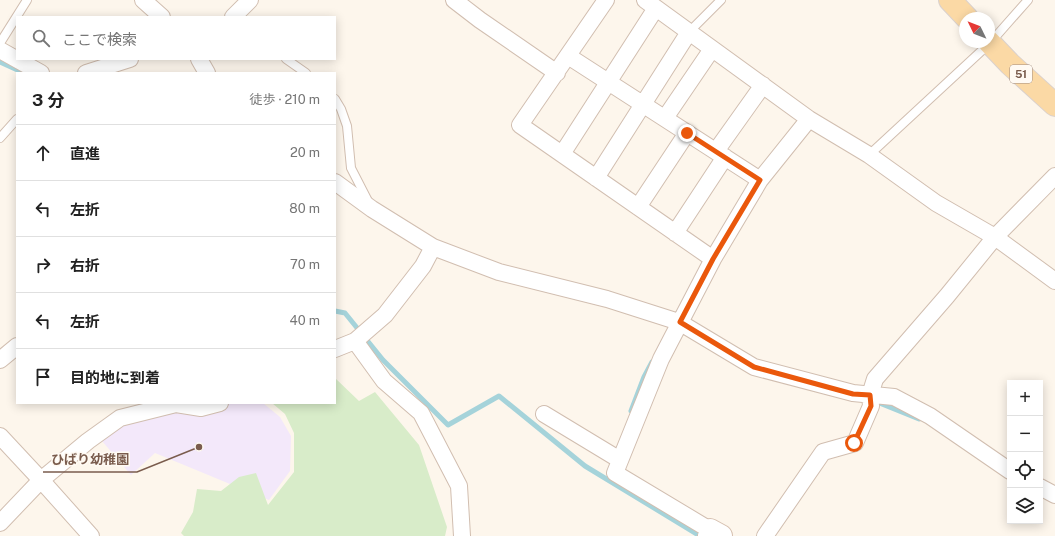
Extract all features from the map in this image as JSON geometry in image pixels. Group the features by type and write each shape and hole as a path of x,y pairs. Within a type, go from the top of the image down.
{"main road":[{"path":"950,0 961,12"},
{"name":"51","path":"995,48 1055,105"}],"street":[{"path":"143,0 161,16"},
{"path":"234,16 250,0"},
{"path":"454,0 480,20 557,73"},
{"path":"606,0 520,125 713,259"},
{"path":"562,154 608,82 650,4 809,119 869,155 936,203 995,237 1055,281"},
{"path":"596,178 689,32"},
{"path":"665,118 712,49"},
{"path":"0,50 16,59"},
{"path":"568,56 760,180"},
{"path":"18,60 39,72"},
{"path":"89,72 127,60"},
{"path":"200,60 206,72"},
{"path":"675,232 720,154 763,86"},
{"path":"712,534 616,473 661,359 713,259 760,180 809,119"},
{"path":"638,207 687,133"},
{"path":"765,536 823,452 854,443 871,406 870,395 875,379 947,296 995,237 1055,176"},
{"path":"336,183 372,209 433,246 499,272 607,299 680,322 754,367 853,394 894,397 930,416 1007,469"},
{"path":"336,349 355,341 385,315 423,266 433,246"},
{"path":"355,341 384,381 421,413 459,486 462,536"},
{"path":"0,360 16,347"},
{"path":"0,524 41,480 88,441 120,418 176,404 201,408 216,404"},
{"path":"544,414 620,460"},
{"path":"0,436 91,536"},
{"path":"1042,488 1055,495"}],"lane":[{"path":"17,16 27,0"},
{"path":"689,32 721,0"},
{"path":"995,36 1028,0"},
{"path":"0,43 16,18"},
{"path":"869,155 983,48"},
{"path":"287,60 305,72"},
{"path":"336,100 341,108 347,126 351,168 372,209"},
{"path":"0,138 16,120"}],"shaded area":[{"path":"227,404 264,404 280,417 291,436 290,471 269,500 155,453 131,475 102,441 134,417 176,410 210,414"}],"green space":[{"path":"336,379 359,401 375,392 419,445 447,527 445,536 184,536 181,533 193,512 197,489 221,491 239,477 256,473 268,505 294,472 294,433 285,414 273,404 336,404"}],"waterway":[{"path":"0,62 22,72"},
{"path":"336,311 345,313 383,360 448,425 499,396 585,466 700,536"},
{"path":"631,411 644,377 652,362"},
{"path":"877,402 919,419"}],"place":[{"name":"ひばり幼稚園","path":"199,447"}],"route":[{"path":"687,133 760,180 713,259 680,322 754,367 853,394 870,395 871,406 854,443"}]}
